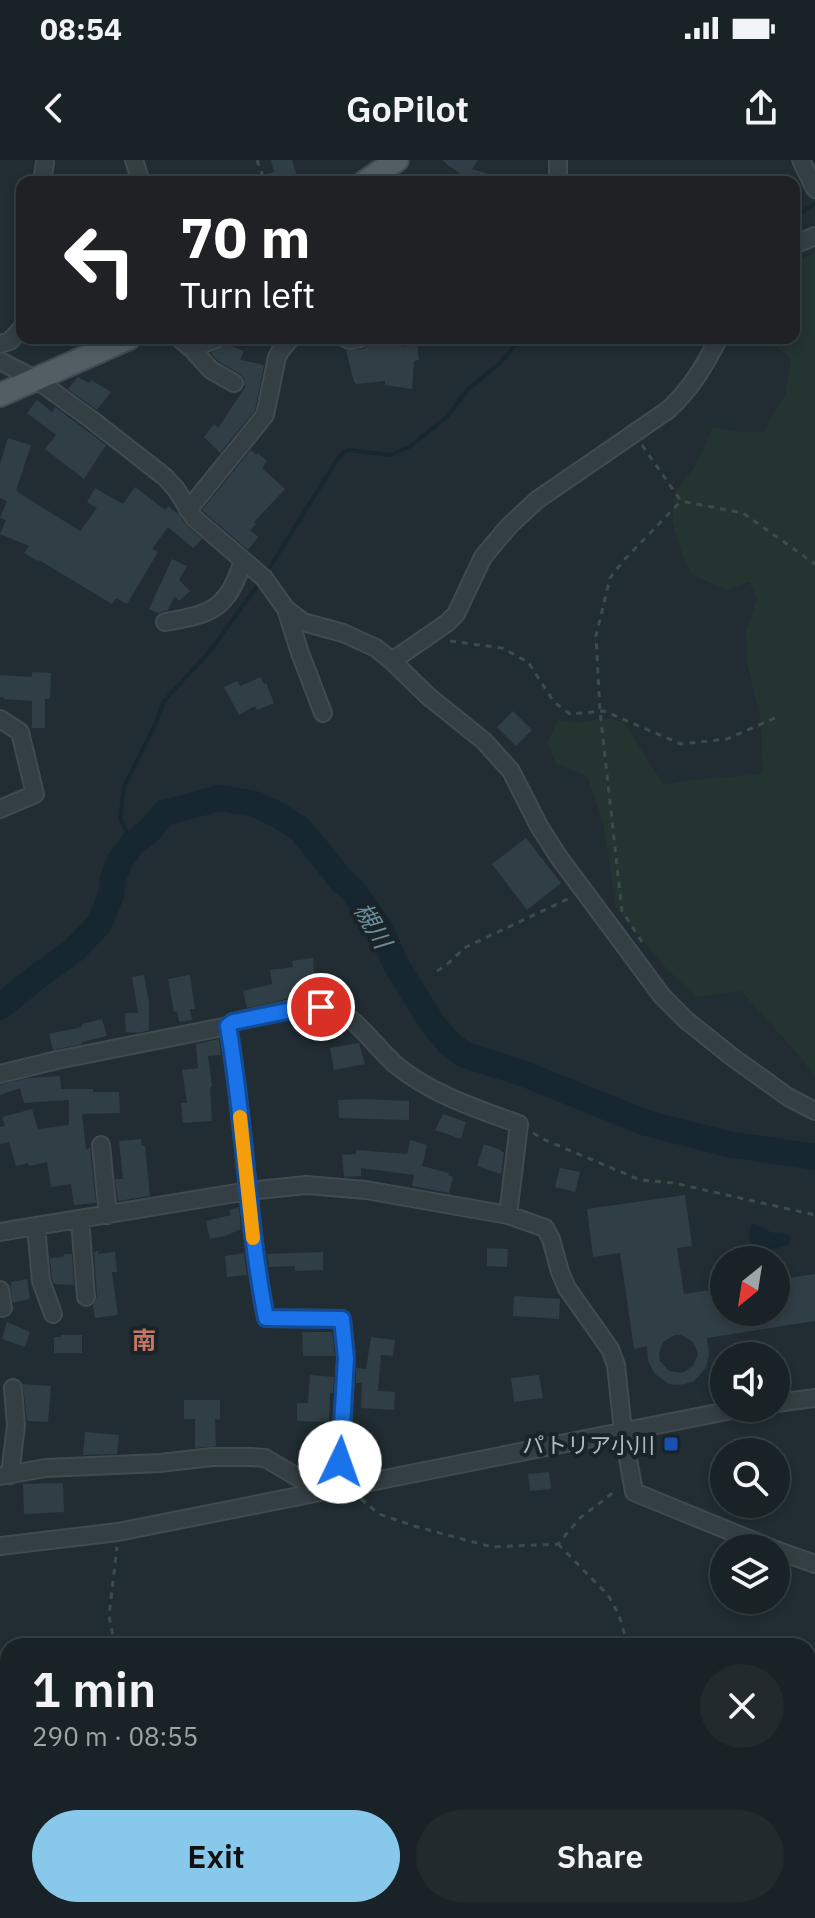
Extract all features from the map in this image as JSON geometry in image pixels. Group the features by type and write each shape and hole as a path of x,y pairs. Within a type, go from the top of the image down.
{"main road":[{"path":"373,176 389,163"},
{"path":"0,395 116,344"}],"street":[{"path":"801,160 815,189"},
{"path":"43,176 45,163"},
{"path":"186,344 211,370 234,383"},
{"path":"192,349 204,344"},
{"path":"188,510 265,415 277,357 286,344"},
{"path":"392,661 456,614 483,557 509,526 537,500 668,410 696,380 716,344"},
{"path":"0,361 37,380 165,477 194,518 264,578 286,609 303,622 343,633 376,648 428,696 484,741 511,771 558,856 662,996 731,1056 788,1097 815,1111"},
{"path":"165,622 209,612 219,605 237,579 243,561"},
{"path":"286,609 323,713"},
{"path":"0,719 20,732 35,794 0,809"},
{"path":"0,1074 228,1026 233,1022 292,1010 329,1007 348,1017 397,1065 429,1087 519,1124 508,1215"},
{"path":"228,1026 266,1318 342,1319 346,1358 347,1486"},
{"path":"101,1145 108,1215"},
{"path":"0,1246 0,1232 248,1191 306,1185 366,1190 508,1215 545,1228 567,1288 610,1349 616,1365 634,1492 737,1534"},
{"path":"80,1219 86,1297"},
{"path":"36,1226 41,1281 53,1314"},
{"path":"0,1290 3,1308"},
{"path":"13,1388 16,1426 5,1475 46,1468 251,1457 265,1458 321,1491"},
{"path":"790,1401 815,1398"},
{"path":"0,1546 118,1532 710,1414"},
{"path":"790,1555 815,1564"}],"path":[{"path":"634,434 681,501 743,513 815,564"},
{"path":"645,946 622,911 600,711 596,636 610,578 681,501"},
{"path":"427,638 502,648 528,662 554,702 570,714 604,711 681,744 727,739 777,717"},
{"path":"437,971 466,947 570,899 582,888"},
{"path":"519,1124 545,1140 640,1180 674,1183 815,1215"},
{"path":"347,1486 379,1514 492,1547 558,1544 580,1518 614,1492 634,1492"},
{"path":"113,1638 109,1616 118,1532"},
{"path":"558,1544 608,1595 619,1615 626,1638"}],"shaded area":[{"path":"815,252 815,1078 802,1059 741,991 696,997 665,967 616,908 603,822 587,776 556,764 547,743 558,720 577,723 602,718 623,721 664,785 763,773 760,717 747,663 746,631 757,598 749,582 727,590 691,574 672,521 675,492 695,466 713,427 763,432 785,395 791,359 772,344 800,344 800,260"}],"water":[{"path":"752,1223 791,1238 784,1246 754,1246 750,1241"}],"building":[{"path":"271,160 292,160 297,176 261,176 274,172"},
{"path":"442,160 478,160 472,169 495,176 464,176"},
{"path":"227,344 244,351 240,360 264,365 255,410 220,453 204,437 214,424 218,428 246,386 240,374 211,353"},
{"path":"370,344 417,345 419,360 414,361 412,389 385,385 385,381 356,384 346,350 364,349"},
{"path":"78,377 89,383 91,380 111,392 97,410 68,389"},
{"path":"37,400 52,412 55,407 106,445 84,479 45,449 56,435 27,413"},
{"path":"8,438 31,445 16,491 80,531 97,508 87,502 95,488 123,504 135,487 165,510 168,506 202,539 193,548 168,527 152,549 158,552 127,604 116,598 112,604 24,553 29,546 0,534 6,520 0,518 7,501 0,498 0,464"},
{"path":"251,450 267,461 262,468 285,489 254,522 256,524 250,530 258,537 248,550 202,510"},
{"path":"172,559 187,566 179,580 190,591 179,601 175,596 168,610 158,613 149,609"},
{"path":"32,672 51,673 50,699 45,699 45,728 32,728 32,701 0,697 0,675 32,677"},
{"path":"261,677 274,703 257,710 255,706 239,715 224,687 237,681 240,686"},
{"path":"513,711 532,730 516,746 497,727"},
{"path":"526,838 561,883 527,910 492,864"},
{"path":"313,958 315,990 289,993 291,998 247,1008 243,991 272,984 270,970 293,967 292,961"},
{"path":"144,975 149,1003 149,1030 126,1032 125,1013 138,1013 132,977"},
{"path":"190,975 195,1009 190,1009 192,1020 179,1022 168,979"},
{"path":"102,1019 107,1036 53,1050 49,1034"},
{"path":"219,1039 221,1055 208,1056 212,1121 183,1123 181,1103 187,1103 182,1070 198,1068 196,1044"},
{"path":"359,1043 365,1064 334,1070 330,1048"},
{"path":"60,1076 61,1089 119,1092 120,1113 82,1114 86,1149 90,1148 96,1203 74,1205 71,1184 51,1187 47,1162 16,1166 9,1142 0,1144 0,1127 5,1126 2,1117 32,1109 38,1129 69,1125 69,1100 24,1103 20,1088 0,1095 0,1085 28,1078"},
{"path":"338,1100 409,1101 409,1120 339,1118"},
{"path":"443,1114 466,1122 461,1139 435,1130"},
{"path":"141,1139 142,1146 145,1146 150,1196 118,1201 115,1179 123,1179 119,1141"},
{"path":"410,1140 427,1145 422,1166 449,1173 453,1177 449,1193 412,1186 414,1175 361,1168 361,1176 344,1177 342,1155 356,1154 356,1150 407,1154"},
{"path":"484,1144 504,1153 501,1174 477,1166"},
{"path":"560,1168 580,1172 575,1192 555,1187"},
{"path":"685,1195 692,1246 677,1248 684,1294 710,1290 710,1326 783,1326 707,1338 709,1355 706,1368 694,1381 669,1384 655,1374 648,1361 647,1346 634,1349 620,1253 593,1257 587,1209","holes":["675,1335 693,1342 698,1354 693,1366 682,1373 669,1371 660,1361 663,1342"]},
{"path":"239,1207 241,1229 210,1239 206,1221 231,1215 229,1210"},
{"path":"487,1248 508,1249 507,1267 487,1266"},
{"path":"98,1251 98,1254 115,1252 117,1272 112,1272 118,1315 95,1318 94,1252"},
{"path":"323,1252 323,1270 295,1271 295,1266 269,1267 267,1254"},
{"path":"244,1253 247,1275 227,1277 225,1256"},
{"path":"72,1254 74,1285 54,1284 52,1279 50,1258"},
{"path":"815,1274 815,1321 790,1325 790,1278"},
{"path":"27,1279 30,1299 13,1303 11,1282"},
{"path":"514,1296 560,1299 559,1319 513,1316"},
{"path":"7,1322 30,1332 25,1347 2,1339"},
{"path":"302,1332 332,1332 335,1356 303,1356"},
{"path":"82,1335 82,1353 54,1353 54,1337"},
{"path":"371,1337 395,1340 393,1356 381,1355 378,1391 395,1392 394,1410 361,1408 362,1383 356,1383 356,1368 366,1369"},
{"path":"310,1375 334,1377 329,1422 297,1421 297,1403 308,1403"},
{"path":"539,1375 543,1398 514,1402 511,1378"},
{"path":"23,1384 51,1386 48,1422 27,1421"},
{"path":"184,1400 220,1400 220,1420 215,1419 216,1446 195,1448 195,1419 184,1419"},
{"path":"85,1432 119,1435 117,1454 83,1455"},
{"path":"310,1458 330,1459 329,1476 317,1476 310,1472"},
{"path":"549,1472 551,1489 530,1491 528,1474"},
{"path":"63,1483 64,1512 24,1514 23,1484"}],"waterway":[{"path":"800,213 815,204"},
{"path":"265,575 340,455 348,450 390,455 409,447 447,417 467,390 500,363 516,344"},
{"path":"133,843 120,819 124,787 164,701 210,651 260,582"},
{"name":"槻川","path":"0,1007 73,951 99,924 120,860 164,813 220,798 255,804 301,830 352,889 382,932 395,963 432,1023 449,1043 465,1055 522,1073 646,1123 728,1144 815,1157"}],"slow traffic":[{"path":"240,1117 253,1238"}],"place":[{"name":"パトリア小川","path":"671,1444"}],"district":[{"name":"南","path":"144,1340"}],"route":[{"path":"321,1007 233,1022 228,1026 266,1318 342,1319 346,1358 340,1462"}]}
